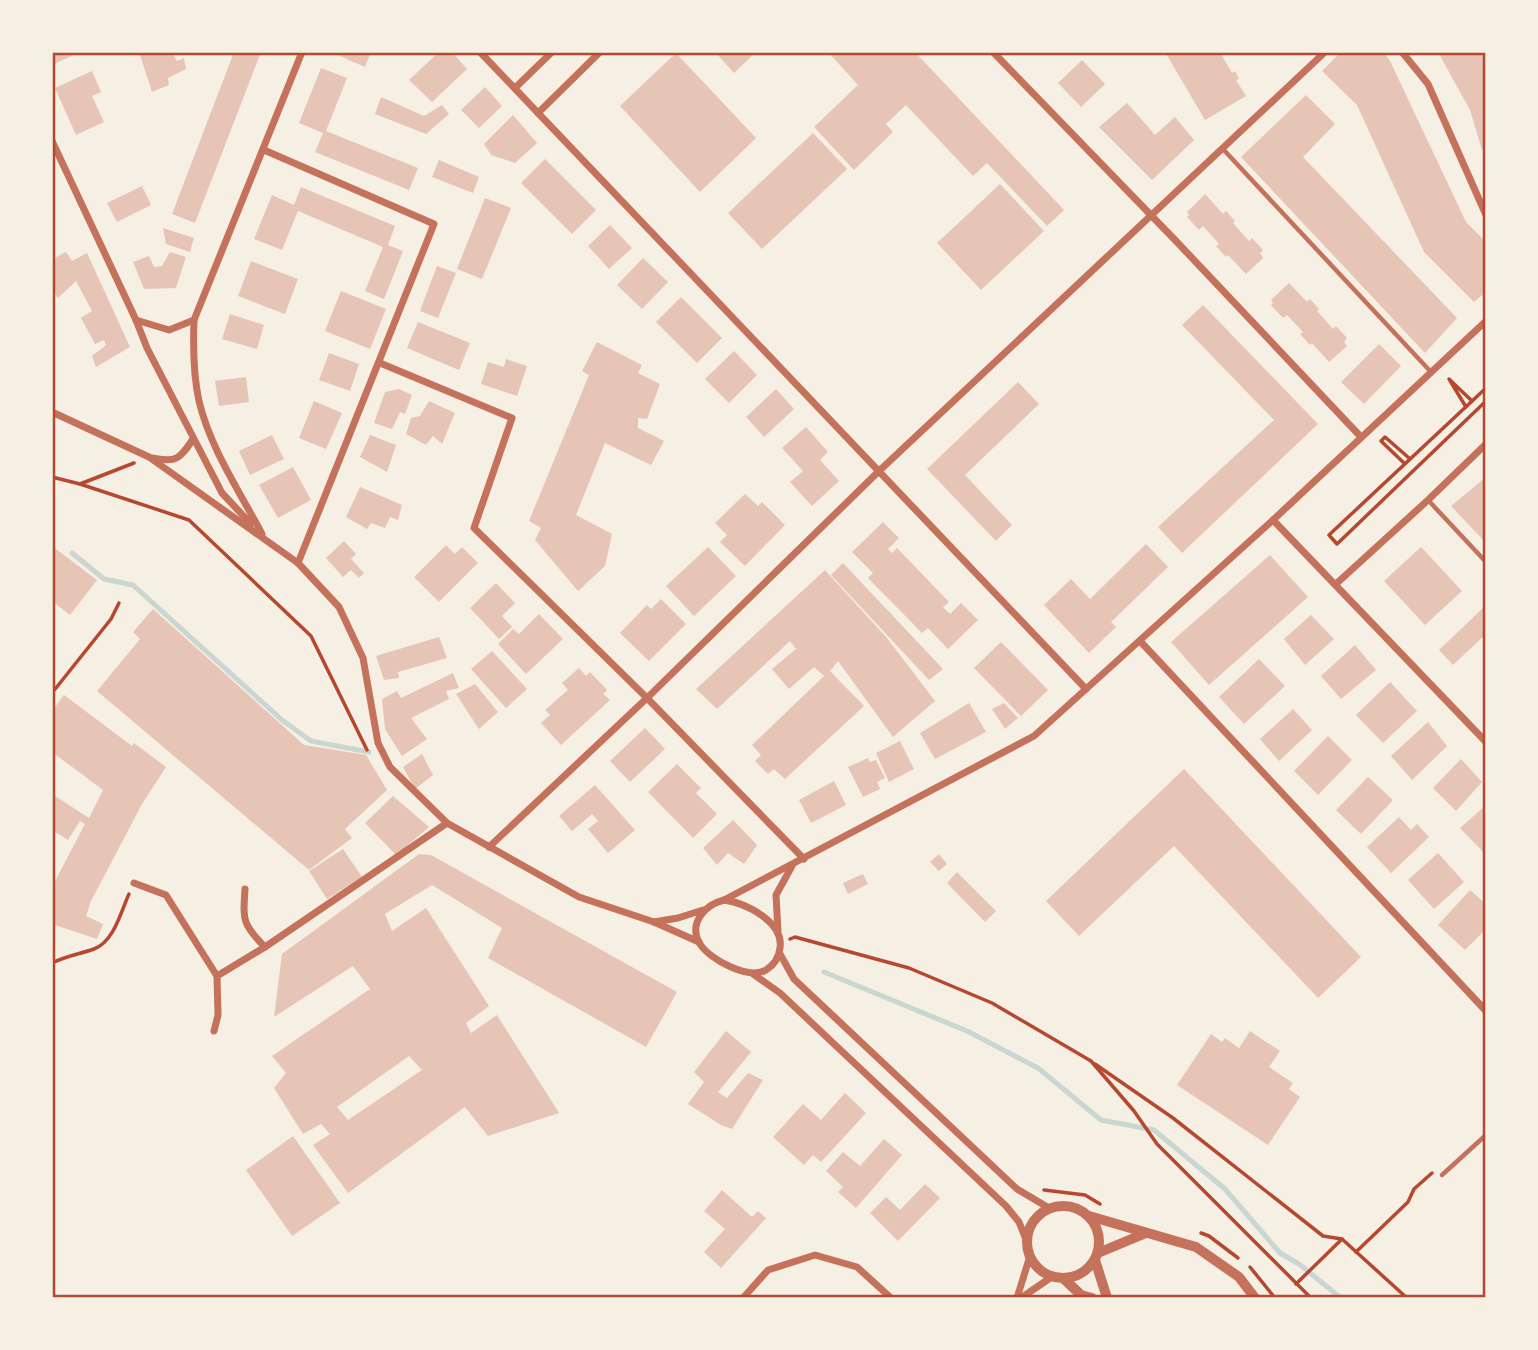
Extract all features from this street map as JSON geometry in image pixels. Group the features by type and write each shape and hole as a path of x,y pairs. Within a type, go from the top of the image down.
{"street":[{"path":"264,537 215,445 199,402 193,353 194,320 302,52"},
{"path":"480,52 1086,689"},
{"path":"515,88 552,52"},
{"path":"538,113 600,52"},
{"path":"993,52 1361,437"},
{"path":"489,848 878,472 1325,52"},
{"path":"1402,52 1428,84 1486,215"},
{"path":"52,141 163,379 222,494 264,537"},
{"path":"264,150 434,224 298,563"},
{"path":"136,320 169,330 194,320"},
{"path":"654,922 704,910 713,903 793,866 847,834 1034,736 1486,321"},
{"path":"380,363 512,418 474,528 647,698 804,859"},
{"path":"52,412 149,457 298,563 339,607 363,657 377,743 390,767 447,824 579,897 654,922 699,942"},
{"path":"149,457 169,461 183,454 193,439"},
{"path":"1336,584 1486,444"},
{"path":"1272,520 1486,742"},
{"path":"1140,641 1486,1011"},
{"path":"217,976 265,947 447,824"},
{"path":"753,974 774,964 780,954 776,895 793,866"},
{"path":"134,883 166,895 217,976 218,1015 214,1031"},
{"path":"245,889 243,918 265,947"},
{"path":"724,900 735,902 771,922 778,932"},
{"path":"704,910 696,931 706,952 742,972 753,974 780,993 1006,1206 1019,1222 1035,1265 1058,1277 1081,1295 1092,1297"},
{"path":"780,954 794,979 804,989 1017,1189 1049,1208"},
{"path":"1027,1242 1033,1221 1040,1213 1049,1208 1070,1206 1089,1216 1196,1247 1239,1277 1255,1297"},
{"path":"1089,1216 1099,1233 1096,1256 1107,1297"},
{"path":"1019,1297 1058,1277 1082,1273 1096,1256 1146,1233"},
{"path":"743,1297 768,1270 815,1255 857,1267 891,1297"},
{"path":"1019,1297 1030,1255"}],"lane":[{"path":"1222,148 1431,372"},
{"path":"1428,500 1486,562"},
{"path":"1442,1175 1486,1135"}],"path":[{"path":"1466,407 1449,379 1472,401"},
{"path":"1486,387 1329,535 1336,544 1486,401"},
{"path":"1404,463 1381,441 1385,437 1409,458"},
{"path":"79,484 139,461"},
{"path":"52,477 189,520 311,636 362,742"},
{"path":"52,692 111,619 119,604"},
{"path":"52,963 66,956 97,948 109,938 134,883"},
{"path":"781,943 795,937 909,968 992,1003 1091,1061 1173,1118 1323,1236 1342,1239 1407,1297"},
{"path":"1091,1061 1134,1111 1157,1144 1311,1297"},
{"path":"1355,1252 1408,1202 1414,1189 1435,1170"},
{"path":"1296,1283 1342,1239"}],"building":[{"path":"52,52 80,52 52,65"},
{"path":"139,52 172,52 177,61 184,58 186,69 168,78 169,85 152,92"},
{"path":"234,52 261,52 195,223 172,214"},
{"path":"331,52 371,52 365,67"},
{"path":"439,52 452,52 467,69 432,102 409,80"},
{"path":"715,52 756,52 734,73"},
{"path":"828,52 915,52 1064,210 1047,226 987,163 973,176 906,105 886,124 893,132 854,170 814,127 858,85"},
{"path":"1165,52 1220,52 1232,73 1235,71 1239,79 1236,80 1246,96 1205,120"},
{"path":"1341,52 1383,52 1390,61 1466,222 1486,242 1486,292 1474,302 1424,252 1357,105 1322,71"},
{"path":"1438,52 1486,52 1486,148 1482,150 1470,110"},
{"path":"676,53 756,138 700,192 620,106"},
{"path":"1082,60 1105,84 1081,107 1058,83"},
{"path":"321,68 347,78 326,131 418,168 409,190 315,152 323,133 299,123"},
{"path":"92,71 101,92 92,96 104,122 76,135 55,88"},
{"path":"485,87 502,106 479,128 461,110"},
{"path":"1306,95 1335,124 1303,157 1457,318 1425,353 1241,157"},
{"path":"381,97 424,116 442,105 449,114 426,134 375,114"},
{"path":"1127,103 1155,135 1175,117 1194,140 1152,180 1099,127"},
{"path":"513,115 537,143 515,163 491,155 484,144"},
{"path":"813,133 847,169 762,249 728,213"},
{"path":"545,159 596,210 572,234 521,183"},
{"path":"439,160 479,177 473,193 432,177"},
{"path":"1000,184 1044,231 981,290 937,243"},
{"path":"142,186 151,205 117,222 107,203"},
{"path":"301,187 395,226 388,245 403,251 384,299 365,291 383,247 298,211 282,250 254,239 272,195 294,205"},
{"path":"1205,194 1223,214 1226,211 1249,241 1252,238 1263,250 1260,253 1263,258 1246,274 1216,246 1219,244 1203,226 1199,230 1187,217 1187,212"},
{"path":"485,198 511,208 482,279 457,269"},
{"path":"610,225 632,248 609,269 588,246"},
{"path":"163,228 194,238 190,252 166,244"},
{"path":"66,252 72,261 87,253 130,347 96,367 92,356 106,345 104,340 95,344 81,318 92,311 76,281 58,298 52,290 52,259"},
{"path":"170,252 186,257 176,288 144,289 133,262 149,256 154,267 162,266"},
{"path":"643,258 668,282 642,309 617,285"},
{"path":"251,261 298,279 285,314 238,296"},
{"path":"437,266 456,273 438,318 420,311"},
{"path":"1289,283 1307,302 1310,299 1333,329 1336,326 1347,338 1344,342 1347,346 1329,362 1300,334 1303,332 1287,315 1283,318 1271,305 1271,300"},
{"path":"341,291 386,309 370,349 325,331"},
{"path":"681,297 722,338 697,363 656,322"},
{"path":"1203,305 1318,424 1182,553 1158,527 1274,420 1182,325"},
{"path":"230,314 264,325 257,349 222,339"},
{"path":"418,322 470,343 459,370 407,348"},
{"path":"597,342 642,365 638,373 660,384 647,419 638,418 638,428 664,441 651,465 605,443 576,515 612,534 605,566 578,591 535,540 541,528 529,521 589,375 582,371"},
{"path":"1379,344 1401,366 1364,404 1341,382"},
{"path":"734,351 757,375 729,403 705,379"},
{"path":"329,353 359,364 350,391 319,380"},
{"path":"506,359 527,366 517,396 481,384 488,362 504,367"},
{"path":"246,377 249,402 219,406 215,381"},
{"path":"1018,382 1039,404 965,475 1012,525 996,541 927,469"},
{"path":"399,389 412,395 405,414 400,412 392,429 374,423 385,392"},
{"path":"776,389 794,409 764,437 746,417"},
{"path":"314,401 342,413 326,449 299,438"},
{"path":"429,401 455,413 442,444 433,436 426,445 406,434 411,418 420,416"},
{"path":"806,427 828,452 820,460 839,481 812,506 790,482 803,471 782,448"},
{"path":"272,435 284,459 250,475 239,451"},
{"path":"370,435 396,445 387,472 360,457"},
{"path":"293,467 311,500 278,518 259,485"},
{"path":"1486,477 1486,543 1451,506"},
{"path":"360,487 402,505 398,520 390,517 385,528 371,523 367,529 346,517"},
{"path":"745,494 758,506 762,502 785,525 745,566 720,542 727,535 715,523"},
{"path":"883,522 899,538 888,549 892,553 897,548 949,602 943,607 950,614 961,603 978,620 948,649 928,628 922,633 868,578 873,573 852,552"},
{"path":"344,541 356,554 351,559 364,573 359,578 351,570 343,577 326,558"},
{"path":"1146,544 1168,567 1111,622 1116,627 1089,653 1044,605 1071,579 1090,599"},
{"path":"446,545 455,554 462,547 478,563 439,602 414,577"},
{"path":"52,546 97,580 70,615 52,601"},
{"path":"708,547 736,576 694,616 666,586"},
{"path":"1421,547 1462,591 1425,625 1384,581"},
{"path":"1270,555 1308,597 1209,685 1171,642"},
{"path":"843,563 943,669 929,680 831,575"},
{"path":"825,570 887,638 935,701 893,737 838,661 830,671 864,706 785,779 774,769 768,774 755,761 761,755 752,745 824,676 814,667 789,689 772,669 796,649 790,641 717,709 696,689"},
{"path":"496,583 515,603 502,616 512,627 499,639 470,608"},
{"path":"661,599 686,624 649,661 620,633 647,605 651,609"},
{"path":"1483,608 1486,611 1486,634 1453,665 1439,650"},
{"path":"153,609 304,745 366,755 387,790 345,829 352,838 309,870 97,691 140,639 133,632"},
{"path":"539,614 563,639 526,674 498,644 513,629 519,634"},
{"path":"1311,615 1334,639 1305,665 1284,639"},
{"path":"439,637 447,658 398,672 399,678 384,680 376,656"},
{"path":"1001,642 1048,690 1021,716 974,668"},
{"path":"1355,645 1376,670 1341,699 1321,676"},
{"path":"492,651 527,689 506,708 471,669"},
{"path":"1259,659 1285,686 1244,724 1219,697"},
{"path":"579,668 586,676 590,672 607,690 603,694 610,700 561,745 541,723 550,715 545,710 568,690 562,683"},
{"path":"453,673 459,688 446,691 449,699 411,718 427,739 402,756 385,729 382,699 397,691 401,698"},
{"path":"1390,682 1417,711 1383,743 1356,715"},
{"path":"475,684 498,712 479,729 456,694"},
{"path":"64,695 132,746 134,743 166,767 142,804 91,901 86,916 103,924 97,939 52,924 52,887 85,824 80,821 68,840 52,830 52,794 89,818 103,790 52,752 52,711"},
{"path":"969,703 986,732 935,759 920,733"},
{"path":"1004,703 1018,718 1005,729 992,709"},
{"path":"1293,709 1312,730 1279,761 1260,739"},
{"path":"1428,722 1447,746 1412,780 1391,756"},
{"path":"645,728 665,749 630,782 610,761"},
{"path":"1328,736 1352,760 1318,795 1294,771"},
{"path":"900,741 914,769 889,782 876,753"},
{"path":"422,754 433,775 415,789 403,767"},
{"path":"868,758 870,762 876,760 885,778 877,782 880,789 863,797 848,767"},
{"path":"1461,759 1482,782 1456,811 1433,788"},
{"path":"677,764 701,788 696,793 717,814 693,838 648,792"},
{"path":"1184,769 1361,957 1318,998 1174,846 1079,936 1046,901"},
{"path":"1368,777 1393,800 1361,834 1336,810"},
{"path":"834,781 846,805 811,823 799,800"},
{"path":"595,785 635,830 608,853 588,829 598,821 592,814 572,831 559,816"},
{"path":"393,796 429,827 396,855 365,823"},
{"path":"1486,805 1486,855 1460,828"},
{"path":"1399,817 1411,830 1417,824 1429,837 1391,873 1367,847"},
{"path":"733,820 757,845 744,864 728,853 717,865 703,848"},
{"path":"343,849 362,877 327,899 309,871"},
{"path":"1438,853 1464,882 1434,909 1408,880"},
{"path":"419,854 431,855 677,992 646,1047 488,958 502,928 432,885 385,914 392,931 426,908 489,1006 466,1023 471,1033 497,1015 559,1113 488,1136 465,1107 348,1193 313,1145 330,1134 321,1124 303,1134 274,1088 286,1073 272,1056 370,989 353,966 274,1017 282,954","holes":["409,1056 422,1070 348,1120 337,1107"]},
{"path":"939,854 947,864 939,871 930,862"},
{"path":"957,872 996,911 985,922 947,883"},
{"path":"863,874 868,884 848,894 843,883"},
{"path":"1470,890 1486,904 1486,929 1465,950 1438,925"},
{"path":"726,1031 751,1052 718,1092 727,1098 748,1073 763,1080 732,1129 688,1104 704,1082 694,1072"},
{"path":"1250,1031 1280,1051 1269,1067 1293,1083 1289,1089 1300,1097 1268,1145 1177,1085 1211,1034 1222,1042 1225,1038 1239,1048"},
{"path":"845,1093 866,1113 821,1162 813,1155 804,1165 773,1137 803,1104 821,1120"},
{"path":"293,1136 340,1203 292,1236 246,1170"},
{"path":"884,1139 902,1155 856,1208 838,1192 843,1187 826,1171 843,1152 860,1166"},
{"path":"925,1184 940,1198 898,1241 870,1213 886,1197 900,1210"},
{"path":"722,1190 752,1217 758,1211 766,1218 721,1268 704,1252 725,1229 704,1211"}],"waterway":[{"path":"72,553 104,579 133,585 282,720 311,741 369,752"},
{"path":"824,972 967,1031 1038,1068 1101,1120 1154,1130 1225,1189 1280,1253 1299,1264 1341,1298"}]}
